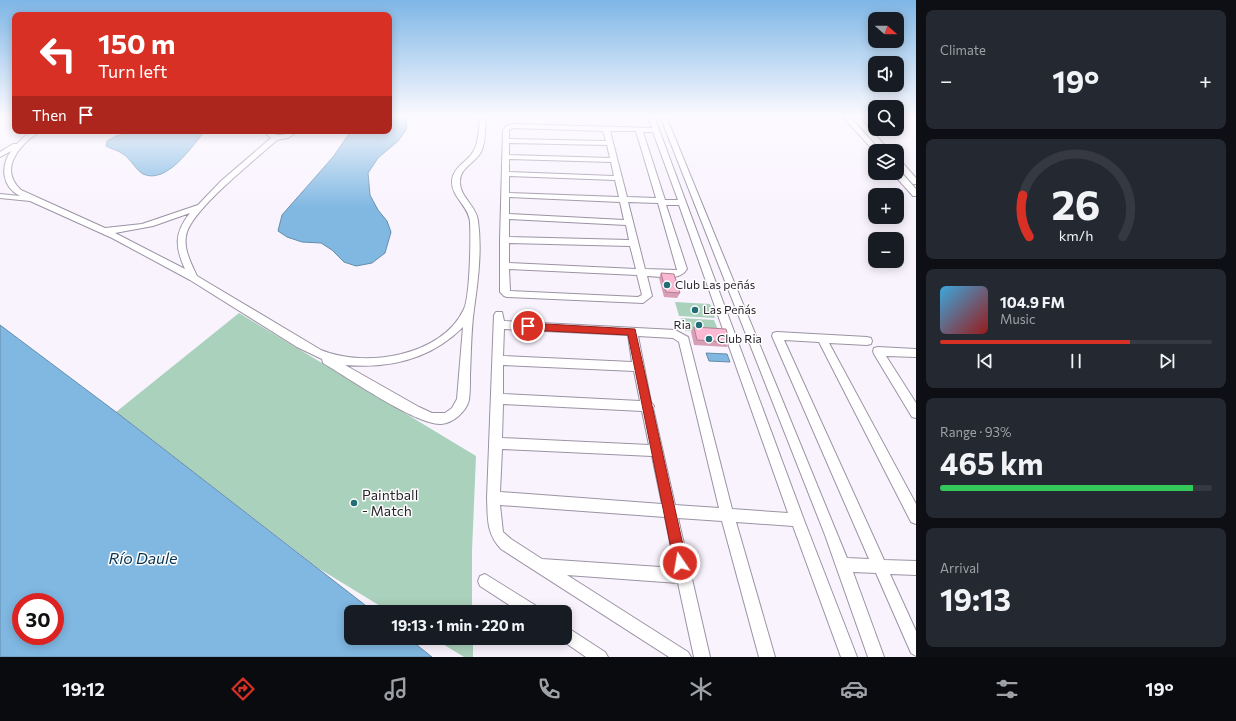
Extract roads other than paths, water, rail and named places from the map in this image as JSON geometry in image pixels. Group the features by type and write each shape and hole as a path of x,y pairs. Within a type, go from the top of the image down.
{"street":[{"path":"0,155 13,147"},
{"path":"18,147 12,154 7,168 9,183 18,192 104,231 192,278 398,402 430,418 439,419 457,412 463,400 474,249 474,218 460,197 456,181 458,173 476,153 479,147"},
{"path":"192,278 183,255 183,230 199,207 265,147"},
{"path":"506,147 504,240 505,292 511,295 640,301 647,296 611,147"},
{"path":"504,266 675,274 680,272 682,269 644,147"},
{"path":"662,147 797,520 849,657"},
{"path":"675,147 842,565 876,657"},
{"path":"506,157 614,160"},
{"path":"904,169 916,182"},
{"path":"506,174 619,178"},
{"path":"903,180 916,194"},
{"path":"506,195 681,201"},
{"path":"0,196 35,200"},
{"path":"104,231 152,225 199,207"},
{"path":"505,216 630,223"},
{"path":"504,240 635,243"},
{"path":"315,353 344,361 371,362 403,358 426,349 444,338 459,325 470,308"},
{"path":"722,310 741,310"},
{"path":"683,657 506,544 498,536 495,527 494,498 499,320 675,334 684,340 727,515 767,657"},
{"path":"632,331 638,367 648,406 683,576 702,657"},
{"path":"866,341 777,336 916,648"},
{"path":"822,339 916,517"},
{"path":"916,353 878,351 916,413"},
{"path":"498,360 638,367"},
{"path":"497,399 648,406"},
{"path":"496,443 657,451"},
{"path":"494,498 797,520"},
{"path":"842,565 916,568"},
{"path":"540,566 683,576"},
{"path":"485,581 522,605"},
{"path":"572,639 600,657"}],"water":[{"path":"108,147 192,147 170,169 161,174 152,176 143,174 126,156 119,151"},
{"path":"340,147 391,147 378,158 368,173 370,195 378,210 387,221 391,232 385,253 372,263 356,266 344,262 332,250 321,243 302,242 287,237 278,231 282,215 333,157"},
{"name":"Río Daule","path":"0,325 116,412 365,605 344,605 344,645 417,645 432,657 0,657"},
{"path":"706,353 727,354 730,362 709,361"}],"place":[{"name":"Club Las peñás","path":"667,285"},
{"name":"Las Peñás","path":"695,310"},
{"name":"Ria","path":"699,325"},
{"name":"Club Ria","path":"709,339"},
{"name":"Paintball - Match","path":"354,503"}]}
